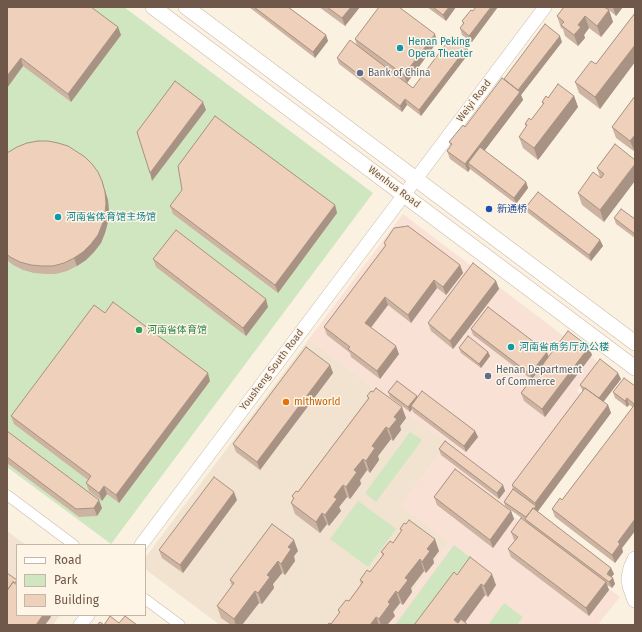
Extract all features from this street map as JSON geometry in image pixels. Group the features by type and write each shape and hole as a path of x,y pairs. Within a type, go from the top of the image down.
{"main road":[{"name":"Wenhua Road","path":"152,7 635,368"},
{"name":"Wenhua Road","path":"186,7 635,342"},
{"path":"635,559 629,578 635,600"}],"street":[{"name":"Weiyi Road","path":"404,195 545,7"},
{"name":"Yousheng South Road","path":"142,544 404,195"},
{"path":"7,495 73,544"},
{"path":"146,600 180,625"},
{"path":"80,625 87,616"}],"shaded area":[{"path":"403,214 598,362 577,391 584,397 501,507 620,597 599,623 601,625 388,625 449,543 400,506 446,443 309,339"},
{"path":"309,339 447,443 449,543 388,625 220,625 146,570 146,557"},
{"path":"7,531 25,544 16,544 16,616 59,616 53,625 7,625"}],"green space":[{"name":"河南省体育馆","path":"7,7 124,7 373,193 111,544 7,467"},
{"path":"410,432 422,440 376,502 365,493"},
{"path":"358,501 396,529 368,567 330,539"},
{"path":"454,545 470,557 420,625 395,625"},
{"path":"504,603 523,617 517,625 488,625"}],"building":[{"path":"7,7 91,7 118,27 68,94 21,58 7,76"},
{"path":"254,7 288,7 326,35 313,52"},
{"path":"327,7 351,7 342,18"},
{"path":"379,7 399,7 435,34 404,75 355,39"},
{"path":"433,7 449,7 443,15"},
{"path":"476,7 491,7 469,36 460,28 464,23 462,21 471,10 473,11"},
{"path":"564,7 604,7 609,10 597,26 585,16 578,25 581,27 574,35 561,25 564,22 557,16"},
{"path":"635,13 635,45 595,97 575,82 591,61 596,64"},
{"path":"545,24 560,36 518,90 504,79"},
{"path":"452,36 467,47 419,110 405,99 400,106 337,58 350,40 413,88"},
{"path":"502,78 520,92 465,164 447,151 452,144 449,142 463,125 465,127"},
{"path":"175,81 203,102 150,173 137,132"},
{"path":"558,84 574,96 534,148 519,137 527,125 525,124 529,118 531,120 544,103 542,102 546,96 548,98"},
{"path":"635,96 635,135 630,141 612,127"},
{"path":"215,116 335,205 275,285 170,206 182,190 178,166"},
{"name":"河南省体育馆主场馆","path":"48,141 68,146 85,157 98,172 105,192 105,214 98,235 83,252 64,263 53,266 31,265 20,262 7,254 7,153 27,143"},
{"path":"615,144 635,160 635,164 600,210 578,193 593,172 601,178 604,174 597,168"},
{"path":"480,147 526,182 514,198 468,163"},
{"path":"538,192 600,240 589,255 526,207"},
{"path":"621,209 635,219 635,234 614,218"},
{"path":"408,226 460,265 443,287 434,280 408,315 385,297 365,323 396,346 377,371 348,349 350,347 324,327 386,245 384,243 394,228"},
{"path":"176,230 266,299 243,328 153,259"},
{"path":"473,263 496,281 450,341 428,323"},
{"path":"113,302 208,373 116,495 104,486 99,493 86,483 91,476 11,416 94,305 105,313"},
{"name":"河南省商务厅办公楼","path":"488,307 547,352 530,374 471,329"},
{"path":"568,331 589,347 542,409 521,393"},
{"path":"468,336 488,352 479,364 459,348"},
{"path":"306,347 330,365 257,462 233,444"},
{"path":"600,359 618,373 599,398 580,385"},
{"path":"624,378 635,386 635,405 627,398 625,401 613,392"},
{"path":"397,381 417,396 408,407 388,392"},
{"path":"376,388 402,407 394,417 397,419 389,429 386,427 372,446 375,448 366,461 363,459 354,470 357,472 346,487 343,485 334,497 337,499 325,515 322,513 316,522 291,503 294,498 292,496 296,491 298,492 369,398 367,396"},
{"path":"585,388 608,405 535,503 512,485"},
{"path":"422,391 475,431 464,446 411,406"},
{"path":"635,404 635,519 618,542 620,544 612,555 552,509 560,498 562,500"},
{"path":"7,431 99,500 94,508 76,509 7,457"},
{"path":"445,441 503,485 497,493 439,449"},
{"path":"455,469 511,511 490,540 434,497"},
{"path":"214,477 234,492 180,565 159,550"},
{"path":"513,489 536,506 526,517 504,502"},
{"path":"533,508 611,568 607,574 613,578 609,582 525,519"},
{"path":"521,518 606,582 586,608 508,549 518,537 511,532"},
{"path":"409,520 435,539 427,549 430,551 422,562 420,559 405,578 408,580 398,593 396,591 388,602 390,604 379,619 376,617 370,625 328,625 329,623 331,624 340,612 338,610 346,600 349,601 363,582 360,580 367,570 370,572 384,554 381,552 390,541 393,543 402,530 400,529 404,523 406,524"},
{"path":"272,524 294,540 288,547 291,549 281,564 278,561 267,575 270,577 258,593 255,591 234,619 217,606 234,583 230,580"},
{"path":"470,557 492,574 484,586 481,584 454,620 458,623 461,619 468,625 414,625 454,572 457,575"},
{"path":"7,573 16,579 16,582 15,583 13,582 8,589"},
{"path":"13,582 16,584 16,616 42,616 36,625 7,625 7,591"},
{"path":"110,616 119,623 125,616 137,625 104,625"},
{"path":"100,622 104,625 97,625"}],"place":[{"name":"Henan Peking Opera Theater","path":"400,48"},
{"name":"Bank of China","path":"360,73"},
{"name":"新通桥","path":"489,209"},
{"name":"河南省体育馆主场馆","path":"58,217"},
{"name":"河南省体育馆","path":"139,330"},
{"name":"河南省商务厅办公楼","path":"511,347"},
{"name":"Henan Department of Commerce","path":"488,376"},
{"name":"mithworld","path":"286,402"}]}
